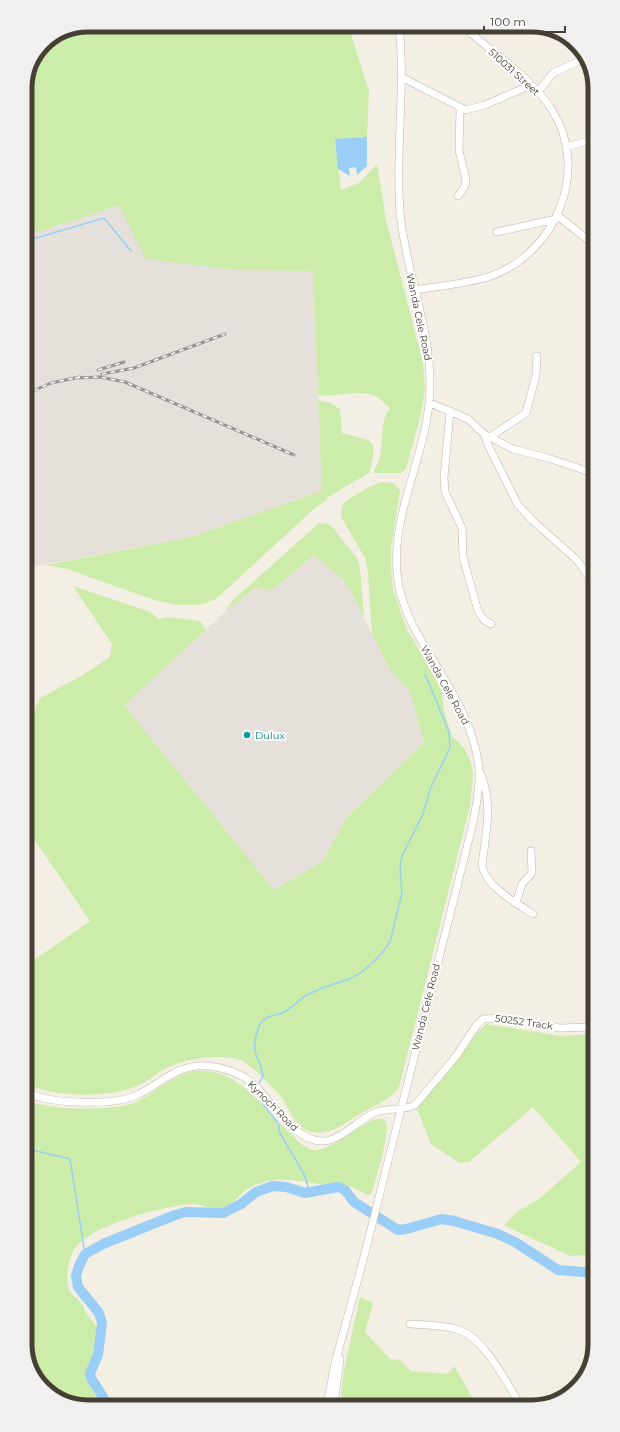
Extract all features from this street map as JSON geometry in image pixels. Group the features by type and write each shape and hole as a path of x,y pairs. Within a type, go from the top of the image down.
{"street":[{"name":"Wanda Cele Road","path":"328,1400 330,1382 365,1253 472,827 476,810 479,770 476,749 468,726 412,624 398,582 396,554 399,528 430,403 428,350 414,290 400,212 401,77 399,32"},
{"name":"510031 Street","path":"414,290 479,279 498,272 528,254 544,239 557,218 566,188 568,160 566,147 557,118 538,92 470,32"},
{"path":"538,92 546,80 557,70 580,60"},
{"path":"401,77 460,108 470,110 530,85"},
{"path":"458,196 465,186 466,179 459,151 460,108"},
{"path":"566,147 588,141"},
{"path":"497,232 557,218 588,240"},
{"path":"487,436 526,413 536,375 537,356"},
{"path":"430,403 468,420 487,436 513,449 588,472"},
{"path":"450,411 444,486 462,528 463,557 478,611 484,620 491,624"},
{"path":"487,436 488,448 518,505 537,525 577,560 588,576"},
{"path":"479,770 485,783 489,807 482,865 483,871 492,882 516,903 533,914"},
{"path":"516,903 522,884 532,873 531,852"},
{"name":"50252 Track","path":"401,1107 411,1107 418,1102 428,1088 457,1055 476,1026 484,1019 502,1018 560,1028 588,1027"},
{"name":"Kynoch Road","path":"32,1094 48,1100 118,1101 138,1094 169,1074 178,1071 202,1066 219,1068 240,1075 253,1083 296,1131 318,1141 331,1140 364,1118 383,1109 401,1107"},
{"path":"410,1324 455,1329 469,1335 485,1350 517,1400"},
{"name":"Wanda Cele Road","path":"335,1400 342,1339"}],"shaded area":[{"path":"119,205 236,270 313,271 322,491 191,537 32,567 32,234"},
{"path":"314,555 345,581 391,671 410,691 424,743 347,817 323,861 274,890 124,705 226,611 255,588 272,590"}],"green space":[{"path":"88,32 350,32 369,91 367,137 335,139 341,190 359,183 377,164 386,220 423,363 425,389 421,414 406,469 401,473 373,473 379,461 384,420 390,408 377,397 361,393 325,396 318,395 313,271 236,270 146,259 119,205 32,234 32,84 36,66 41,57 48,48 57,41 66,36"},
{"path":"318,400 330,403 340,409 342,433 368,440 373,445 373,456 370,472 327,498 327,500 316,507 216,599 200,605 177,605 154,600 64,568 46,565 191,537 322,491"},
{"path":"381,482 394,483 400,491 391,547 393,589 406,628 435,677 442,692 444,711 452,736 465,749 471,762 473,775 470,806 399,1087 391,1096 380,1103 344,1124 321,1133 305,1130 293,1118 282,1098 255,1070 233,1058 215,1057 179,1063 163,1070 144,1083 112,1093 82,1095 67,1094 39,1089 32,1086 32,959 34,960 90,921 32,836 32,714 40,698 83,675 110,657 112,644 73,586 150,612 159,619 167,617 200,621 206,630 124,705 274,890 323,861 347,817 424,743 410,691 391,671 372,634 368,573 365,558 341,517 342,507 347,501"},
{"path":"319,523 328,524 333,528 357,558 360,568 364,617 345,581 314,555 272,590 255,588 226,611 232,601"},
{"path":"486,1024 561,1036 588,1034 588,1255 570,1256 504,1225 518,1211 539,1199 581,1162 533,1107 469,1162 460,1163 431,1144 417,1109 476,1034"},
{"path":"196,1071 211,1072 225,1076 237,1083 249,1092 299,1142 309,1149 318,1150 328,1147 371,1121 379,1119 385,1121 387,1125 385,1144 371,1194 368,1195 346,1185 328,1185 289,1180 270,1181 251,1187 224,1207 212,1208 192,1204 144,1213 107,1226 91,1235 79,1244 72,1254 68,1267 67,1282 70,1292 82,1303 86,1314 96,1326 97,1334 88,1377 98,1400 84,1400 70,1397 54,1389 48,1384 38,1369 33,1355 32,1102 51,1106 82,1109 126,1105 144,1098 165,1084 187,1073"},
{"path":"360,1297 373,1303 365,1332 390,1359 400,1360 411,1371 448,1374 454,1366 474,1400 341,1400 344,1370"}],"water":[{"path":"367,137 367,166 357,175 356,167 349,168 350,176 338,169 335,139"}],"waterway":[{"path":"32,239 104,218 131,251"},
{"path":"259,1083 263,1076 254,1044 256,1034 263,1020 286,1011 304,997 312,993 359,974 377,959 390,942 402,893 400,868 402,856 423,814 431,787 450,748 449,732 425,674"},
{"path":"252,1090 278,1123 280,1133 304,1174 308,1186 305,1193"},
{"path":"32,1150 70,1159 85,1254"},
{"path":"104,1400 91,1378 90,1373 98,1355 102,1323 99,1313 78,1287 76,1276 85,1254 103,1244 175,1215 186,1212 223,1213 241,1204 256,1192 273,1186 286,1187 305,1193 338,1187 345,1190 354,1202 398,1230 442,1219 454,1221 498,1234 515,1242 558,1270 588,1272"}],"railway":[{"path":"102,374 134,368 225,334"},
{"path":"98,370 124,362"},
{"path":"32,391 51,383 80,377"},
{"path":"75,378 100,377 125,382 294,455"}],"place":[{"name":"Dulux","path":"247,735"}]}
